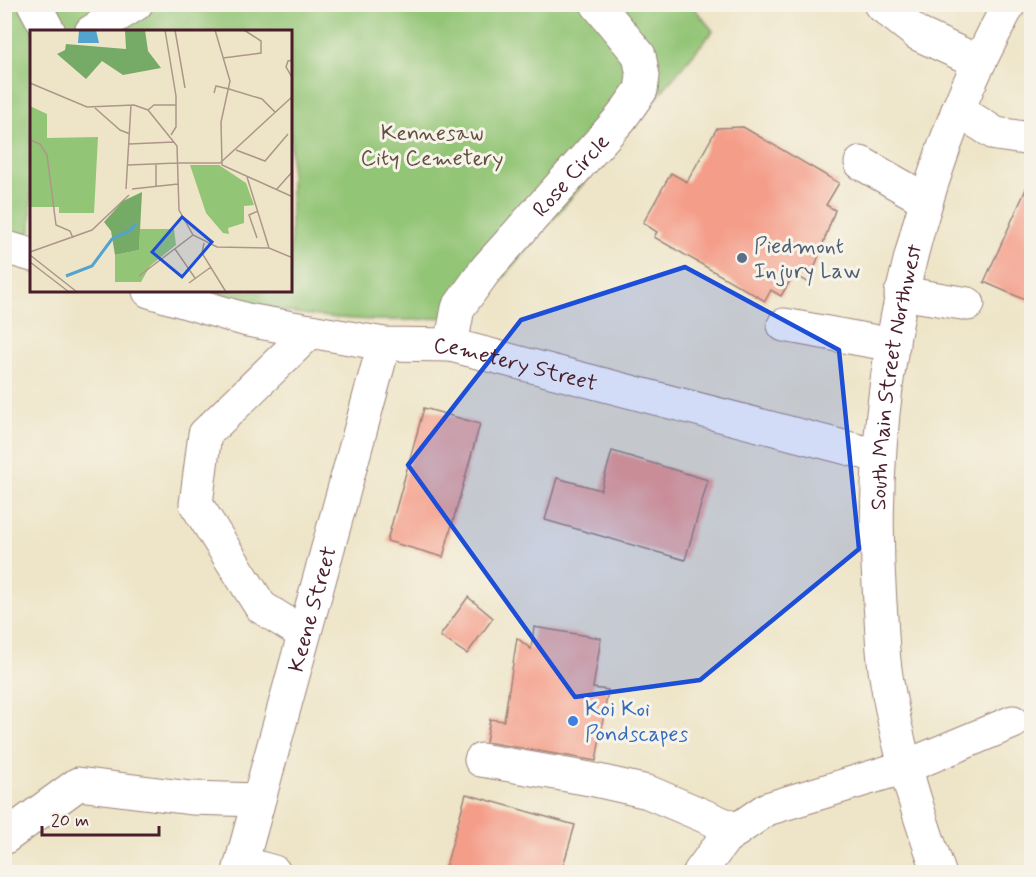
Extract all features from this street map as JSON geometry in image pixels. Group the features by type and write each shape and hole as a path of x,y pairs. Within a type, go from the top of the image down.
{"street":[{"path":"34,4 48,30"},
{"path":"94,30 136,4"},
{"name":"Rose Circle","path":"451,345 458,308 486,268 621,118 641,90 643,76 639,56 597,4"},
{"path":"880,4 918,34 979,62"},
{"name":"South Main Street Northwest","path":"939,873 905,766 886,675 877,561 878,456 901,293 926,200 958,110 979,62 1010,4"},
{"path":"958,110 996,134 1032,139"},
{"path":"861,163 926,200"},
{"path":"4,247 30,254"},
{"name":"Cemetery Street","path":"152,292 247,320 384,345 451,345 878,456"},
{"path":"901,293 968,304"},
{"path":"784,325 892,345"},
{"path":"304,634 261,607 195,504 205,434 311,332"},
{"name":"Keene Street","path":"240,868 384,345"},
{"path":"700,873 725,838 767,809 905,766 1013,722"},
{"path":"482,760 648,792 737,830"},
{"path":"4,838 78,784 191,798 258,800"},
{"path":"240,868 274,873"}],"highlighted area":[{"path":"685,267 839,350 859,549 700,680 575,697 408,465 521,320"}],"green space":[{"name":"Kennesaw City Cemetery","path":"691,4 713,31 474,312 418,320 355,319 300,314 197,292 292,292 292,30 30,30 30,244 5,236 4,5"}],"building":[{"path":"743,127 839,183 826,205 835,210 809,283 794,274 781,296 771,290 765,301 654,237 657,232 643,223 671,173 687,182 717,128"},
{"path":"1032,176 1032,303 984,282"},
{"path":"424,408 480,424 443,557 387,541"},
{"path":"612,451 708,480 685,560 545,520 557,478 601,490"},
{"path":"468,597 493,618 467,654 440,636"},
{"path":"534,627 601,638 593,688 608,690 596,761 486,742 490,719 504,721 517,638 531,649"},
{"path":"466,794 575,825 561,873 444,873"}],"place":[{"name":"Piedmont Injury Law","path":"742,258"},
{"name":"Koi Koi Pondscapes","path":"573,721"}]}
